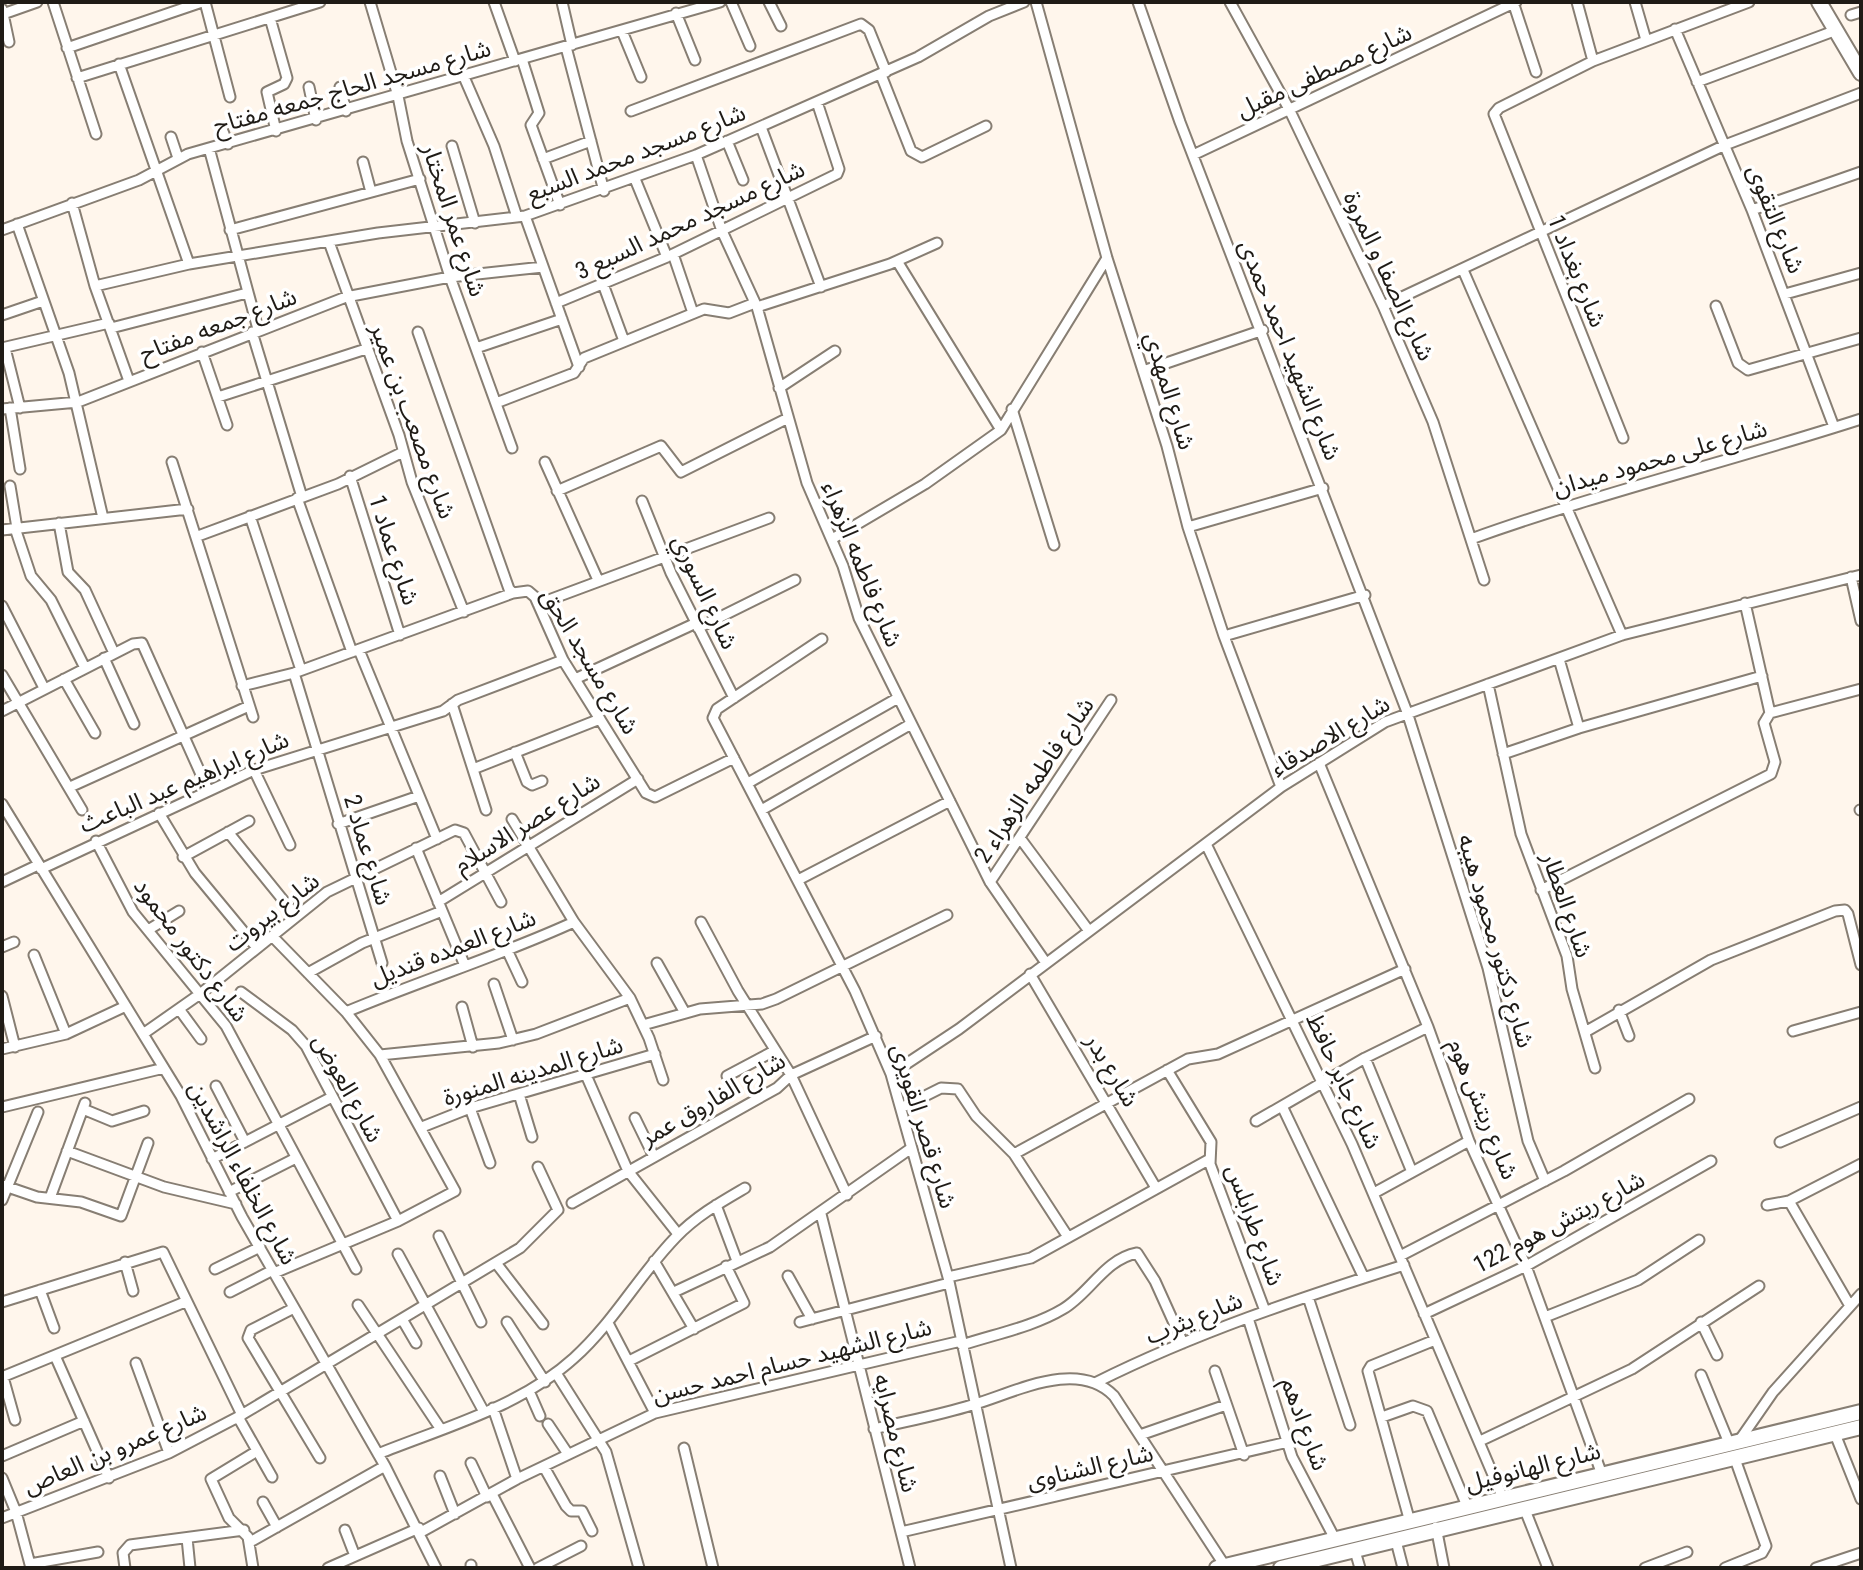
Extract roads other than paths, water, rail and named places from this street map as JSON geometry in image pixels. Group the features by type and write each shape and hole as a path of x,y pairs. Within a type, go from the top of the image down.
{"street":[{"path":"9,42 3,15 37,2"},
{"path":"53,2 96,134"},
{"path":"67,48 167,7 204,2 230,97"},
{"path":"77,78 320,2"},
{"name":"شارع عمر المختار","path":"370,2 450,277 512,448"},
{"path":"494,2 539,113 531,125 560,205"},
{"path":"562,2 569,46 604,191"},
{"name":"شارع مسجد الحاج جمعه مفتاح","path":"2,230 209,148 316,120 720,2"},
{"path":"731,2 750,46"},
{"path":"769,2 781,26"},
{"name":"شارع مسجد محمد السبع","path":"95,286 189,264 378,233 436,229 521,217 604,191 696,155 883,73 989,16 1024,2"},
{"name":"شارع المهدي","path":"1036,2 1107,258 1188,527 1224,636 1281,787"},
{"name":"شارع الشهيد احمد حمدى","path":"1138,2 1193,155 1365,595 1407,712"},
{"name":"شارع الصفا و المروة","path":"1230,2 1289,109 1383,306 1433,422 1484,580"},
{"path":"1514,2 1536,72"},
{"name":"شارع مصطفى مقبل","path":"1193,155 1514,2"},
{"path":"1577,2 1593,61 1749,2"},
{"path":"1635,2 1646,40"},
{"path":"1819,2 1861,73"},
{"path":"676,13 695,60"},
{"path":"270,18 287,78 284,84 267,92 276,131"},
{"path":"631,111 861,24 869,30 911,151 922,157 986,126"},
{"name":"شارع التقوى","path":"1675,29 1752,210 1834,427"},
{"path":"622,31 641,77"},
{"path":"1697,82 1834,31"},
{"name":"شارع بغداد 1","path":"1593,61 1499,108 1495,118 1623,438"},
{"path":"119,64 159,170 189,264"},
{"path":"464,77 543,267 579,367"},
{"path":"309,87 316,120"},
{"path":"340,87 346,111"},
{"path":"1383,306 1725,145 1861,93"},
{"name":"شارع مسجد محمد السبع 3","path":"556,303 670,256 839,172 817,102"},
{"path":"761,127 821,287"},
{"path":"222,129 228,144"},
{"path":"171,137 178,158"},
{"path":"543,159 591,141"},
{"path":"727,141 743,180"},
{"path":"452,146 475,223"},
{"path":"209,148 247,293 265,381 299,498 355,651 392,727 437,839 462,830 501,902"},
{"name":"شارع فاطمه الزهراء","path":"696,155 722,231 756,305 807,483 832,539 859,618 990,882 1046,963"},
{"path":"363,162 371,192"},
{"path":"1752,210 1861,172"},
{"path":"230,230 420,179"},
{"path":"635,179 693,313"},
{"path":"72,203 95,286 129,381"},
{"path":"17,224 78,402 103,518"},
{"name":"شارع مصعب بن عمير","path":"329,242 346,297 464,612"},
{"path":"496,403 574,373 584,358 704,309 729,313 821,287 897,261 937,243"},
{"path":"832,539 935,478 1001,430 1107,258"},
{"path":"897,261 1001,430"},
{"name":"شارع جمعه مفتاح","path":"11,408 78,402 346,297 450,277 543,267"},
{"path":"1463,270 1622,635"},
{"path":"1785,294 1861,273"},
{"path":"603,284 624,341"},
{"path":"20,469 4,348 247,293"},
{"path":"2,315 43,301"},
{"path":"1716,306 1742,368 1754,370 1861,338"},
{"path":"476,348 562,319"},
{"path":"1143,371 1263,330"},
{"name":"شارع مسجد الحق","path":"418,332 513,593 528,591 538,604 563,660 638,779"},
{"path":"218,397 366,349"},
{"path":"779,388 835,351"},
{"path":"202,352 227,425"},
{"path":"1012,409 1054,545"},
{"path":"557,491 661,446 678,471 684,471 788,418"},
{"name":"شارع على محمود ميدان","path":"1471,539 1564,505 1727,462 1861,419"},
{"path":"198,536 299,498 403,452"},
{"name":"شارع ابراهيم عبد الباعث","path":"172,462 253,717"},
{"path":"545,462 598,580"},
{"name":"شارع عماد 1","path":"350,476 400,635"},
{"path":"10,486 16,528 31,576 51,600 85,668"},
{"path":"1188,527 1323,488"},
{"name":"شارع السوري","path":"642,501 697,626 734,698"},
{"path":"2,530 188,509"},
{"name":"شارع عماد 2","path":"250,516 298,672 314,749 382,963"},
{"path":"538,604 665,554 769,518"},
{"path":"59,523 68,572 85,590 134,724"},
{"path":"1856,576 1861,621"},
{"name":"شارع الاصدقاء","path":"891,1074 959,1029 1281,787 1407,712 1622,635 1856,576"},
{"path":"575,679 795,580"},
{"path":"242,686 298,672 513,593"},
{"path":"1224,636 1365,595"},
{"path":"1541,890 1771,774 1775,762 1764,723 1770,713 1745,603"},
{"path":"2,606 44,688"},
{"name":"شارع قصر القويرى","path":"822,639 717,709 713,718 842,966 891,1074 948,1280 1011,1568"},
{"path":"2,711 137,642 146,648 208,790"},
{"path":"1559,659 1579,728"},
{"name":"شارع ابراهيم عبد الباعث","path":"2,882 254,770 443,711 452,704 563,660"},
{"path":"2,675 82,810"},
{"path":"1503,754 1579,728 1762,676"},
{"path":"64,679 95,733"},
{"name":"شارع العطار","path":"1488,684 1521,834 1567,956 1595,1068"},
{"path":"1770,713 1861,689"},
{"path":"748,783 898,698"},
{"name":"شارع فاطمه الزهراء 2","path":"990,882 1111,700"},
{"path":"452,704 486,810"},
{"path":"70,787 249,706"},
{"name":"شارع دكتور محمود هيبه","path":"1407,712 1488,968 1528,1141 1545,1181"},
{"path":"473,769 600,719"},
{"path":"763,809 911,724"},
{"path":"515,752 527,782 532,785 542,781"},
{"path":"638,779 646,793 655,797 734,758"},
{"name":"شارع ريتش هوم","path":"1319,763 1405,969 1469,1141 1501,1205 1526,1266 1601,1472"},
{"path":"254,770 290,845"},
{"name":"شارع عصر الاسلام","path":"308,973 440,907 485,873 638,779"},
{"path":"338,824 419,796"},
{"path":"798,880 950,801"},
{"name":"شارع الخلفاء الراشدين","path":"2,804 164,1068 273,1272 420,1530 436,1568"},
{"path":"159,813 183,857 257,948"},
{"path":"512,819 574,922 630,998 663,1080"},
{"path":"183,857 249,821"},
{"path":"228,832 296,916"},
{"path":"1020,838 1089,931"},
{"name":"شارع بيروت","path":"143,1034 200,994 296,916 356,876 437,839"},
{"name":"شارع دكتور محمود","path":"96,841 125,901 226,1026 294,1159 356,1269"},
{"name":"شارع جابر حافظ","path":"1206,844 1374,1193 1502,1496"},
{"path":"416,848 465,966"},
{"path":"1585,1032 1711,960 1835,911 1845,910 1848,914 1861,965"},
{"path":"148,930 179,911"},
{"name":"شارع المدينه المنورة","path":"643,1025 720,1006 749,1006 776,999 947,915"},
{"name":"شارع العمده قنديل","path":"346,1012 508,952 574,922"},
{"path":"701,922 774,1051 791,1075 847,1195"},
{"path":"230,1292 343,1246 455,1191 380,1055 346,1012 272,936"},
{"path":"2,947 14,942"},
{"path":"508,952 522,982"},
{"path":"34,955 66,1034"},
{"path":"657,963 685,1013"},
{"path":"1014,1154 1188,1059 1218,1054 1405,969"},
{"name":"شارع بدر","path":"1030,974 1109,1102 1156,1188"},
{"path":"494,984 513,1040"},
{"name":"شارع العوض","path":"241,992 299,1038 398,1221"},
{"path":"2,996 15,1047"},
{"path":"380,1055 473,1047 513,1040 630,998"},
{"path":"2,1049 66,1034 126,1006"},
{"path":"462,1007 473,1047"},
{"path":"179,1009 201,1039"},
{"path":"1619,1010 1629,1036"},
{"path":"1793,1031 1861,1012"},
{"path":"1256,1121 1365,1058 1428,1027"},
{"name":"شارع الفاروق عمر","path":"572,1203 777,1088 791,1075 876,1036"},
{"path":"727,1076 774,1051"},
{"name":"شارع المدينه المنورة","path":"422,1127 470,1108 655,1054"},
{"path":"1365,1058 1412,1172"},
{"path":"2,1107 164,1068"},
{"name":"شارع طرابلس","path":"1167,1070 1211,1142 1210,1159 1265,1311"},
{"path":"586,1075 628,1171 678,1234"},
{"path":"216,1086 245,1142"},
{"path":"901,1108 941,1088 953,1087 1014,1154 1068,1237"},
{"path":"519,1094 532,1137"},
{"path":"212,1159 332,1097"},
{"name":"شارع يثرب","path":"1097,1382 1183,1343 1265,1311 1364,1278 1402,1260 1689,1099"},
{"path":"50,1198 84,1106 112,1121 144,1111"},
{"path":"1282,1106 1364,1278"},
{"path":"1780,1142 1861,1107"},
{"path":"470,1108 490,1163"},
{"path":"2,1200 5,1186 38,1112"},
{"path":"635,1118 654,1157"},
{"path":"1374,1193 1469,1141"},
{"path":"5,1186 50,1198 81,1202 121,1216 148,1143"},
{"path":"674,1292 770,1247 910,1149"},
{"path":"67,1151 136,1177 236,1204"},
{"path":"229,1192 294,1159"},
{"path":"800,1322 1020,1262 1210,1159"},
{"name":"شارع ريتش هوم 122","path":"1424,1314 1526,1266 1711,1161"},
{"path":"1767,1205 1789,1201 1861,1164"},
{"name":"شارع عمرو بن العاص","path":"2,1518 169,1453 240,1416 520,1248 558,1210 538,1167"},
{"path":"378,1454 489,1410 545,1382 608,1323 678,1234 745,1188"},
{"path":"1789,1201 1850,1306"},
{"path":"716,1205 737,1261"},
{"name":"شارع مصرايه","path":"821,1214 910,1568"},
{"path":"439,1236 481,1322"},
{"path":"1545,1317 1638,1280 1699,1240"},
{"path":"215,1269 260,1247"},
{"path":"2,1302 160,1251 168,1259 185,1302 272,1477"},
{"name":"شارع الشهيد حسام احمد حسن","path":"328,1568 455,1514 517,1479 655,1413 961,1343 1060,1311 1077,1300 1111,1265 1137,1253 1155,1281 1183,1343"},
{"path":"398,1254 489,1410 517,1479"},
{"path":"654,1261 694,1329"},
{"path":"125,1262 133,1291"},
{"path":"496,1263 543,1324"},
{"path":"629,1361 744,1303 726,1266"},
{"path":"788,1276 812,1319"},
{"path":"1480,1441 1632,1369 1759,1286"},
{"path":"40,1290 54,1328"},
{"path":"1701,1375 1734,1442 1773,1392 1861,1294"},
{"path":"1308,1297 1350,1425"},
{"path":"15,1420 2,1377 56,1358 185,1302"},
{"path":"358,1305 440,1428"},
{"path":"294,1308 248,1334 320,1458"},
{"name":"شارع ادهم","path":"1248,1318 1299,1471 1335,1539"},
{"path":"402,1319 416,1343"},
{"path":"507,1322 545,1382"},
{"path":"1701,1322 1717,1355"},
{"path":"608,1323 655,1413"},
{"path":"1410,1522 1369,1368 1435,1340"},
{"path":"56,1358 109,1478"},
{"path":"136,1363 169,1453"},
{"path":"1215,1371 1244,1455"},
{"path":"556,1373 599,1438 609,1460 639,1568"},
{"path":"874,1429 974,1405 1042,1383 1061,1380 1097,1382 1114,1396 1221,1567"},
{"path":"529,1391 540,1416"},
{"path":"1140,1435 1226,1405"},
{"path":"1382,1417 1413,1406 1427,1411 1467,1506"},
{"name":"شارع الهانوفيل","path":"1281,1568 1301,1566 1396,1541 1467,1506 1502,1496 1861,1412"},
{"path":"2,1456 84,1421"},
{"path":"548,1424 568,1454"},
{"name":"شارع الهانوفيل","path":"1221,1567 1410,1522 1435,1523 1525,1510 1861,1427"},
{"path":"1835,1434 1861,1499"},
{"name":"شارع الشناوى","path":"901,1532 1163,1470 1244,1455 1288,1442"},
{"path":"684,1448 713,1568"},
{"path":"253,1568 250,1542 244,1530 229,1518 211,1479 257,1451"},
{"path":"1725,1568 1762,1553 1766,1546 1735,1459"},
{"path":"471,1463 530,1568"},
{"path":"250,1542 385,1466"},
{"path":"544,1467 566,1506 571,1511 582,1511 592,1531"},
{"path":"440,1476 455,1514"},
{"path":"2,1478 16,1512 31,1566 98,1552"},
{"path":"263,1502 277,1527"},
{"path":"1525,1510 1548,1568"},
{"path":"1435,1523 1444,1568"},
{"path":"125,1568 123,1553 130,1545 244,1530"},
{"path":"345,1530 355,1556"},
{"path":"187,1538 190,1568"},
{"path":"1396,1541 1403,1568"},
{"path":"538,1568 581,1546"},
{"path":"1355,1551 1360,1568"},
{"path":"1645,1568 1687,1552"},
{"path":"1816,1568 1861,1553"}]}
